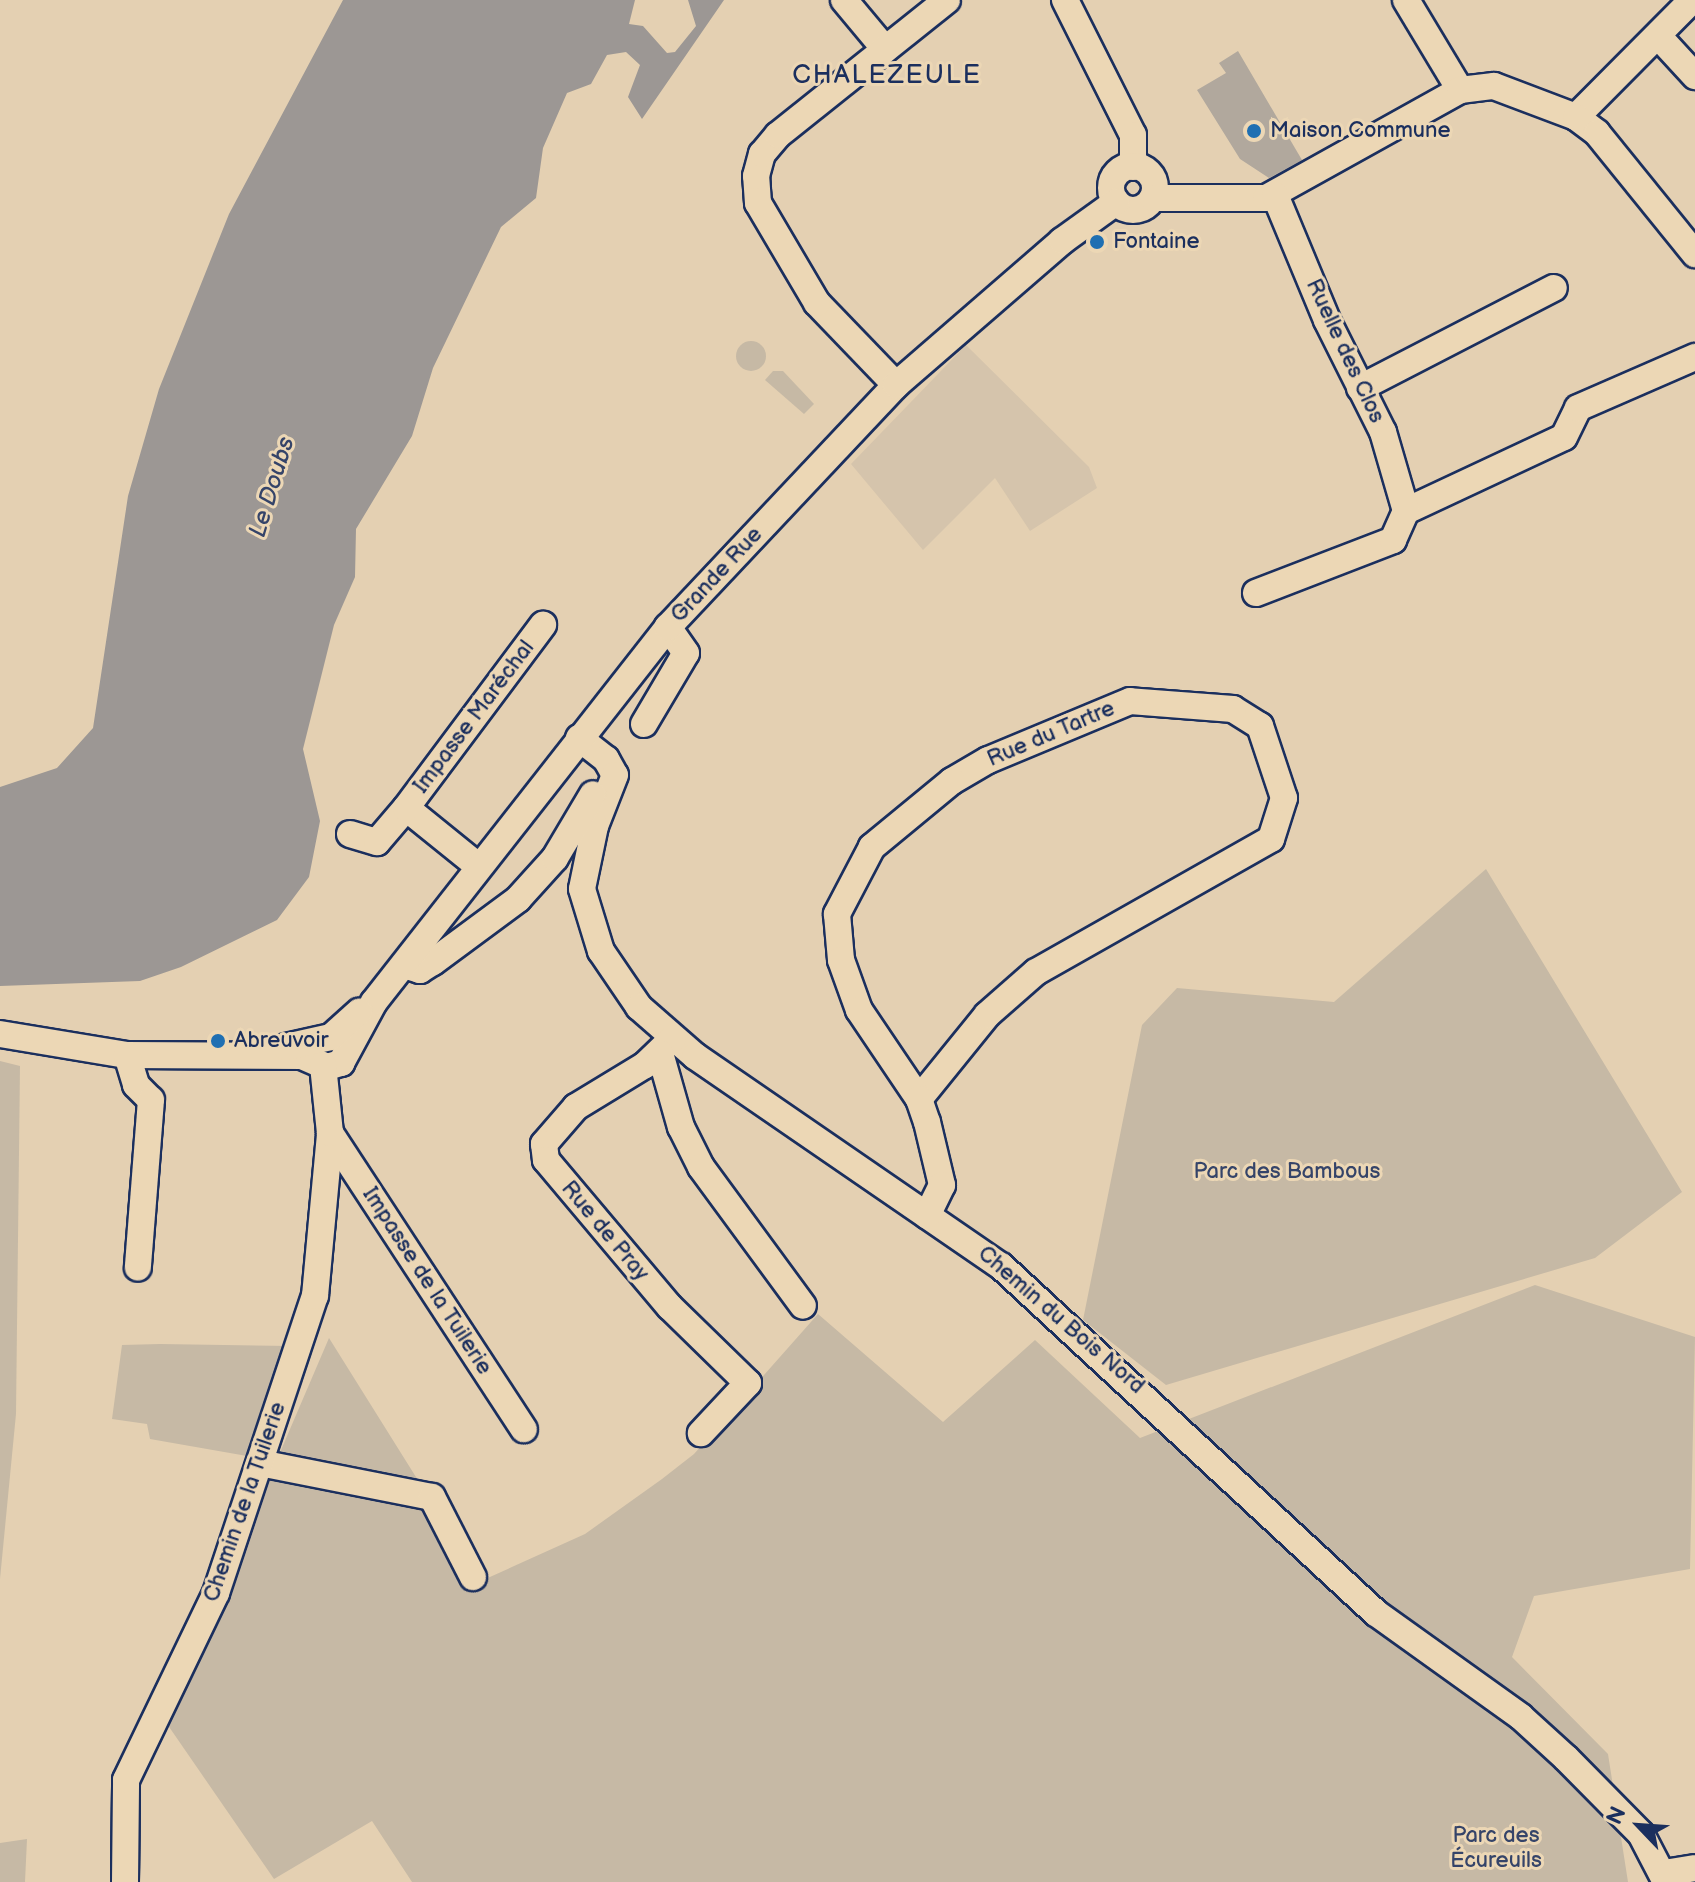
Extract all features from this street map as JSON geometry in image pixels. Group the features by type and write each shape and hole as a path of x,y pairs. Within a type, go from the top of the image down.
{"street":[{"path":"844,0 885,49"},
{"path":"896,385 817,303 758,203 756,176 762,154 778,135 947,0"},
{"path":"1065,0 1133,135 1133,167"},
{"path":"1406,0 1460,90"},
{"path":"1576,117 1660,38 1692,0"},
{"path":"1660,38 1695,76"},
{"path":"1133,167 1112,182 1116,202 1136,210 1153,198 1249,201 1275,195 1460,90 1494,86 1576,117 1615,151 1695,254"},
{"path":"1133,167 1152,177 1153,198"},
{"name":"Ruelle des Clos","path":"1275,195 1360,388 1383,432 1406,511"},
{"name":"Grande Rue","path":"330,1052 404,965 478,866 668,627 896,385 1062,241 1116,202"},
{"path":"1360,388 1554,288"},
{"path":"1256,593 1393,540 1406,511 1564,437 1578,408 1695,357"},
{"name":"Impasse Maréchal","path":"350,834 377,842 543,625"},
{"path":"644,724 686,653 668,627"},
{"name":"Rue du Tartre","path":"919,1099 987,1015 1036,972 1271,839 1284,798 1260,726 1233,709 1130,701 988,760 878,839 837,914 841,960 859,1010 919,1099 942,1168 942,1185 927,1216"},
{"name":"Chemin du Bois Nord","path":"579,738 606,759 615,775 583,875 594,931 625,991 666,1045 927,1216 974,1243 1124,1374 1376,1613 1521,1717 1619,1808 1665,1878"},
{"path":"404,965 420,970 518,899 555,858 596,787"},
{"name":"Impasse Maréchal","path":"406,808 478,866"},
{"path":"0,1034 127,1055 256,1056 330,1052"},
{"path":"666,1045 681,1127 701,1167 803,1306"},
{"name":"Rue de Pray","path":"666,1045 576,1107 544,1144 546,1160 670,1307 748,1383 701,1433"},
{"name":"Chemin de la Tuilerie","path":"125,1882 126,1780 216,1593 315,1296 330,1121 330,1052"},
{"path":"127,1055 136,1085 151,1100 138,1267"},
{"name":"Impasse de la Tuilerie","path":"330,1121 524,1429"},
{"path":"260,1463 432,1497 473,1577"},
{"path":"1665,1878 1695,1868"}],"shaded area":[{"path":"966,345 1089,467 1097,488 1030,531 995,478 923,550 851,464"}],"green space":[{"path":"751,341 761,346 766,356 761,366 751,371 741,366 736,356 741,346"},
{"path":"773,371 783,371 814,404 804,414 765,380"},
{"name":"Parc des Bambous","path":"1486,869 1682,1192 1595,1258 1166,1385 1083,1320 1142,1025 1177,988 1334,1002"},
{"path":"0,1061 20,1066 16,1414 0,1579"},
{"name":"Parc des Écureuils","path":"1535,1285 1695,1337 1690,1569 1534,1596 1512,1657 1608,1754 1628,1882 412,1882 372,1821 274,1879 165,1721 329,1338 481,1581 585,1534 694,1454 818,1314 943,1422 1035,1340 1140,1438"},
{"path":"122,1345 289,1346 247,1456 150,1439 147,1424 112,1419"},
{"path":"27,1839 25,1882 0,1882 0,1843"}],"water":[{"name":"Le Doubs","path":"343,0 635,0 629,24 643,26 667,53 675,52 696,26 688,0 724,0 642,119 628,97 640,65 626,52 607,55 591,84 567,93 543,148 536,198 501,227 433,368 412,436 356,529 355,577 334,625 303,749 320,821 309,877 277,920 181,967 140,981 0,986 0,787 57,768 93,728 128,496 159,389 229,214"}],"building":[{"name":"Maison Commune","path":"1238,51 1302,160 1269,178 1240,159 1197,90 1226,73 1219,63"}],"place":[{"name":"Maison Commune","path":"1254,131"},
{"name":"Fontaine","path":"1097,242"},
{"name":"Abreuvoir","path":"218,1041"}],"district":[{"name":"CHALEZEULE","path":"887,76"}]}
